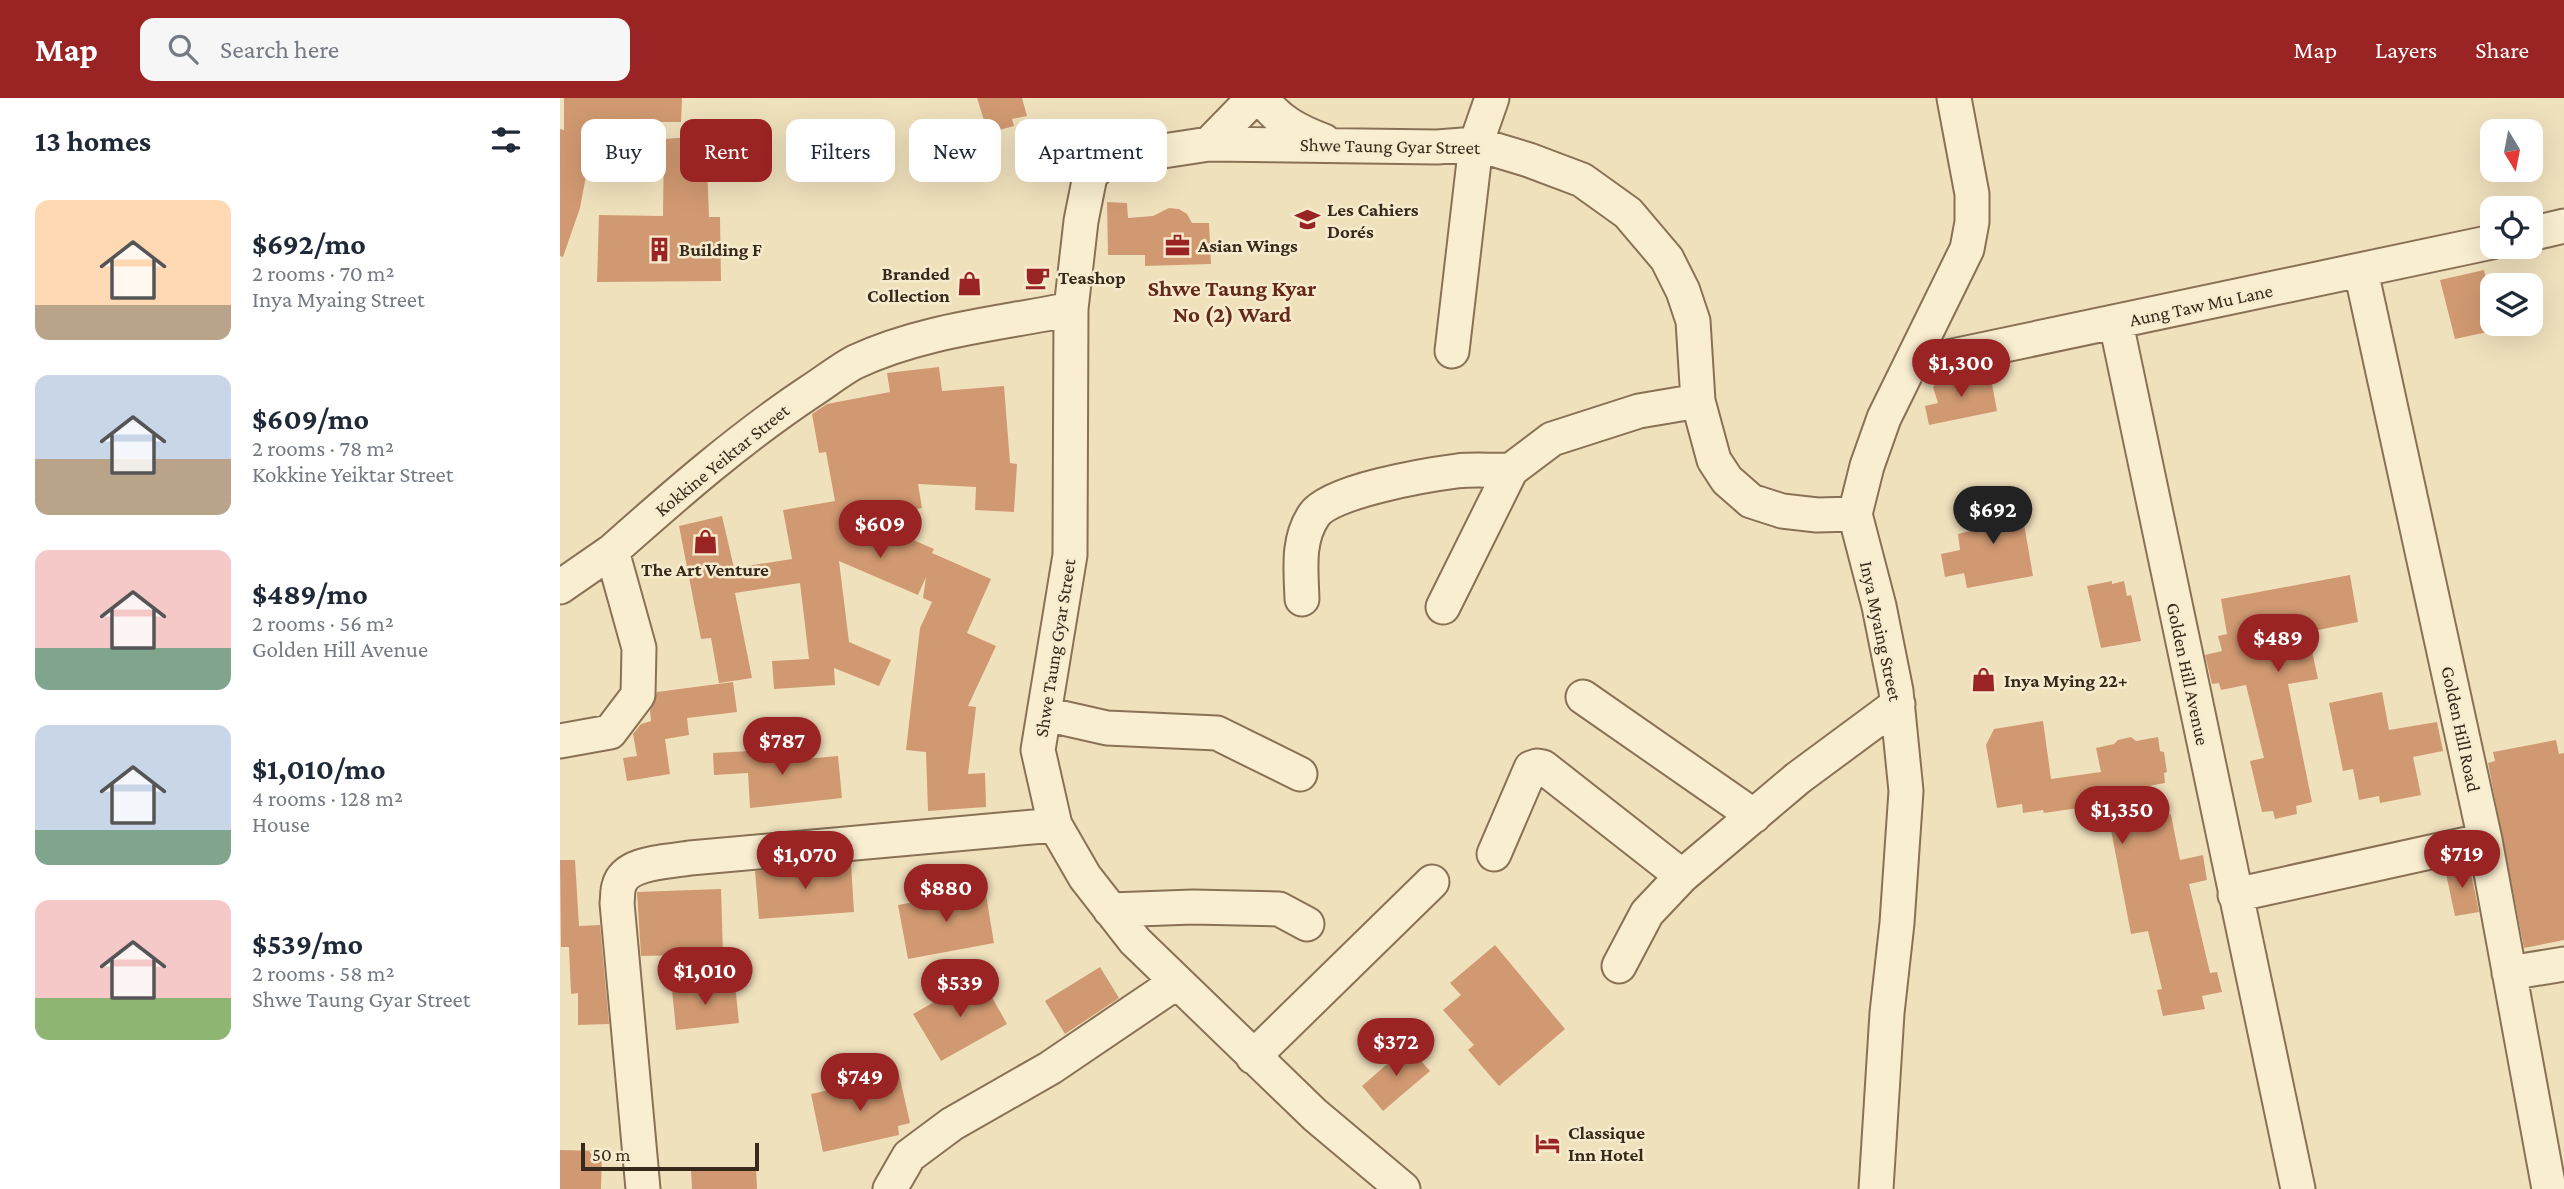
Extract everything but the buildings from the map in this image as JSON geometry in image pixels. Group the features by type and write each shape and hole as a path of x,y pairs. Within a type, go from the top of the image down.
{"street":[{"path":"1209,144 1246,106 1248,98"},
{"path":"1262,98 1293,128 1333,144"},
{"path":"1452,351 1476,144 1492,98"},
{"name":"Inya Myaing Street","path":"1876,1189 1887,1013 1906,791 1898,705 1879,606 1855,514 1879,430 1967,249 1972,222 1972,194 1954,98"},
{"name":"Shwe Taung Gyar Street","path":"1403,1189 1315,1115 1135,941 1085,877 1055,825 1038,750 1070,555 1072,309 1081,220 1090,176 1099,166 1111,159 1209,144 1437,147 1476,144 1583,180 1628,213 1667,260 1683,291 1693,321 1698,401 1714,460 1727,480 1751,501 1782,511 1817,515 1855,514"},
{"path":"2543,231 2564,226"},
{"name":"Aung Taw Mu Lane","path":"1910,365 2480,245"},
{"name":"Golden Hill Road","path":"2361,271 2485,840 2549,1189"},
{"name":"Kokkine Yeiktar Street","path":"560,587 612,551 743,441 793,403 855,363 937,334 1072,309"},
{"name":"Golden Hill Avenue","path":"2116,323 2298,1189"},
{"path":"1443,607 1511,470 1552,439 1639,411 1698,401"},
{"path":"1302,599 1301,545 1312,516 1322,504 1382,485 1445,473 1511,470"},
{"path":"560,741 610,732 638,695 639,648 612,551"},
{"path":"1583,697 1754,816"},
{"path":"1619,966 1647,913 1682,876 1798,779 1898,705"},
{"path":"1045,714 1107,728 1217,733 1300,774"},
{"path":"1494,854 1531,768 1537,766 1544,767 1682,876"},
{"path":"643,1189 617,903 619,884 625,875 635,868 690,859 1055,825"},
{"path":"2235,895 2485,840"},
{"path":"1254,1057 1432,882"},
{"path":"1110,910 1193,907 1279,909 1307,924"},
{"path":"2509,973 2564,964"},
{"path":"890,1189 909,1156 941,1132 1050,1068 1177,982"}],"place":[{"name":"Les Cahiers Dorés","path":"1307,220"},
{"name":"Asian Wings","path":"1178,245"},
{"name":"Building F","path":"659,249"},
{"name":"Teashop","path":"1038,277"},
{"name":"Branded Collection","path":"970,284"},
{"name":"The Art Venture","path":"705,541"},
{"name":"Inya Mying 22+","path":"1984,680"},
{"name":"Classique Inn Hotel","path":"1548,1143"}],"district":[{"name":"Shwe Taung Kyar No (2) Ward","path":"1232,301"}]}
